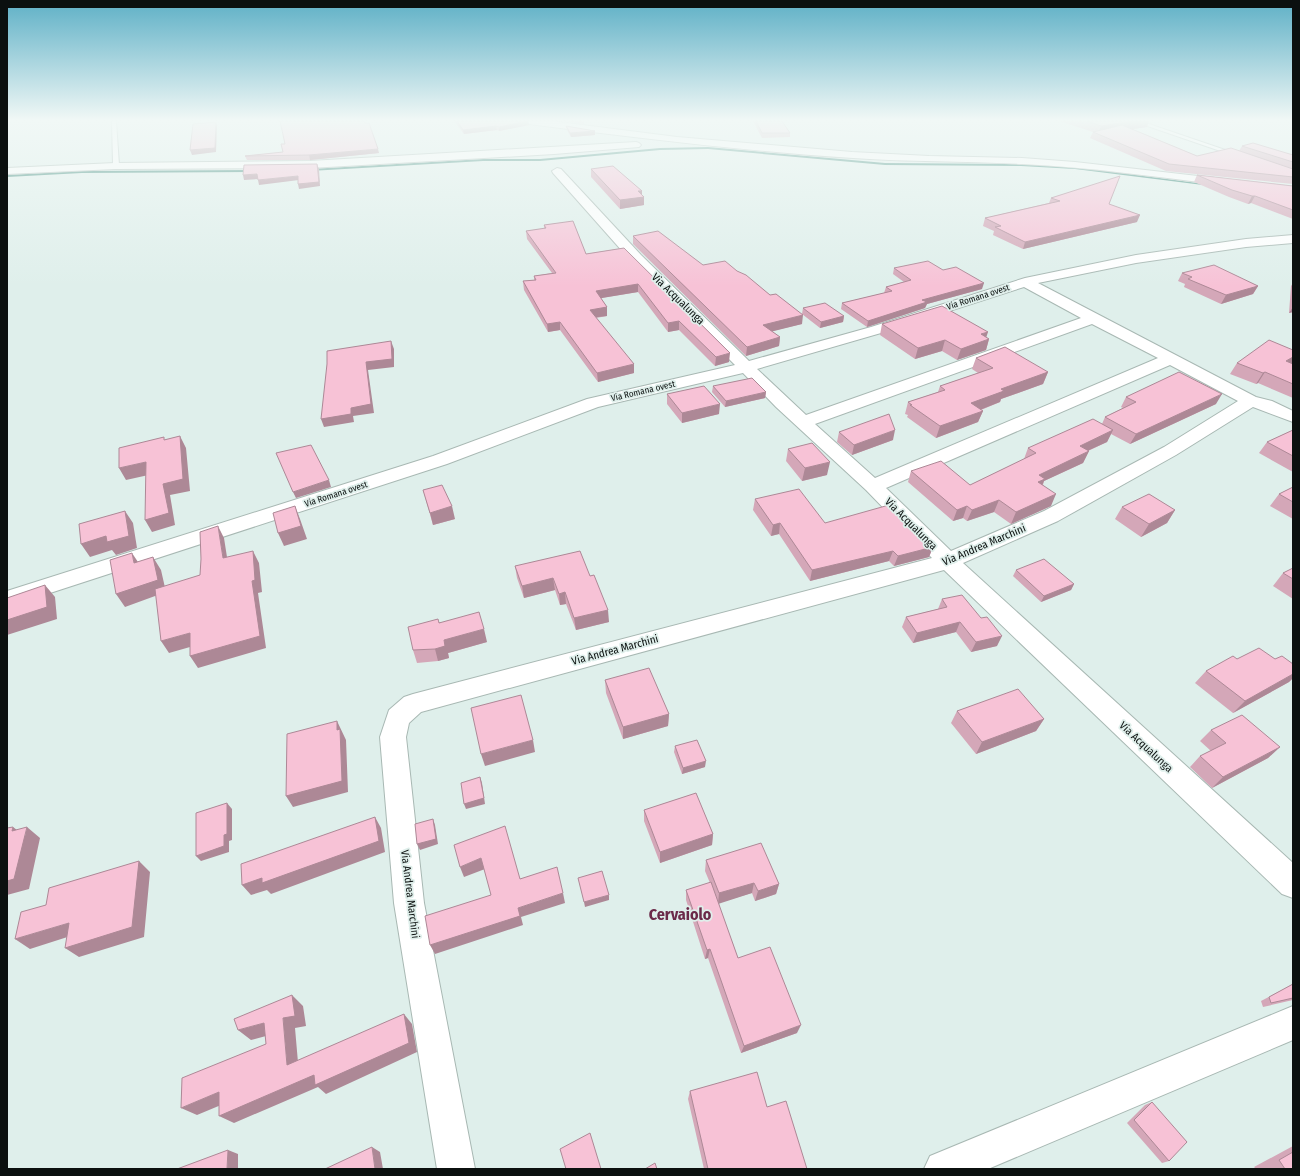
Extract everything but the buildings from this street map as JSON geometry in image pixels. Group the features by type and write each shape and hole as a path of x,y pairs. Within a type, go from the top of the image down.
{"street":[{"name":"Via Acqualunga","path":"561,176 636,258 782,403 873,486 948,561 1293,883"},
{"path":"1170,176 1231,183"},
{"name":"Via Romana ovest","path":"7,599 440,460 593,403 747,367 876,330 1025,282 1136,259 1246,243 1293,239"},
{"path":"1025,282 1250,401 1266,405 1293,417"},
{"path":"804,422 1094,318"},
{"path":"873,486 1170,358"},
{"name":"Via Andrea Marchini","path":"456,1169 410,903 393,737 398,718 413,704 948,561 1051,516 1170,451 1250,401"},
{"path":"943,1169 1293,1023"}],"waterway":[{"path":"1138,176 1203,184"}],"district":[{"name":"Cervaiolo","path":"680,914"}]}
